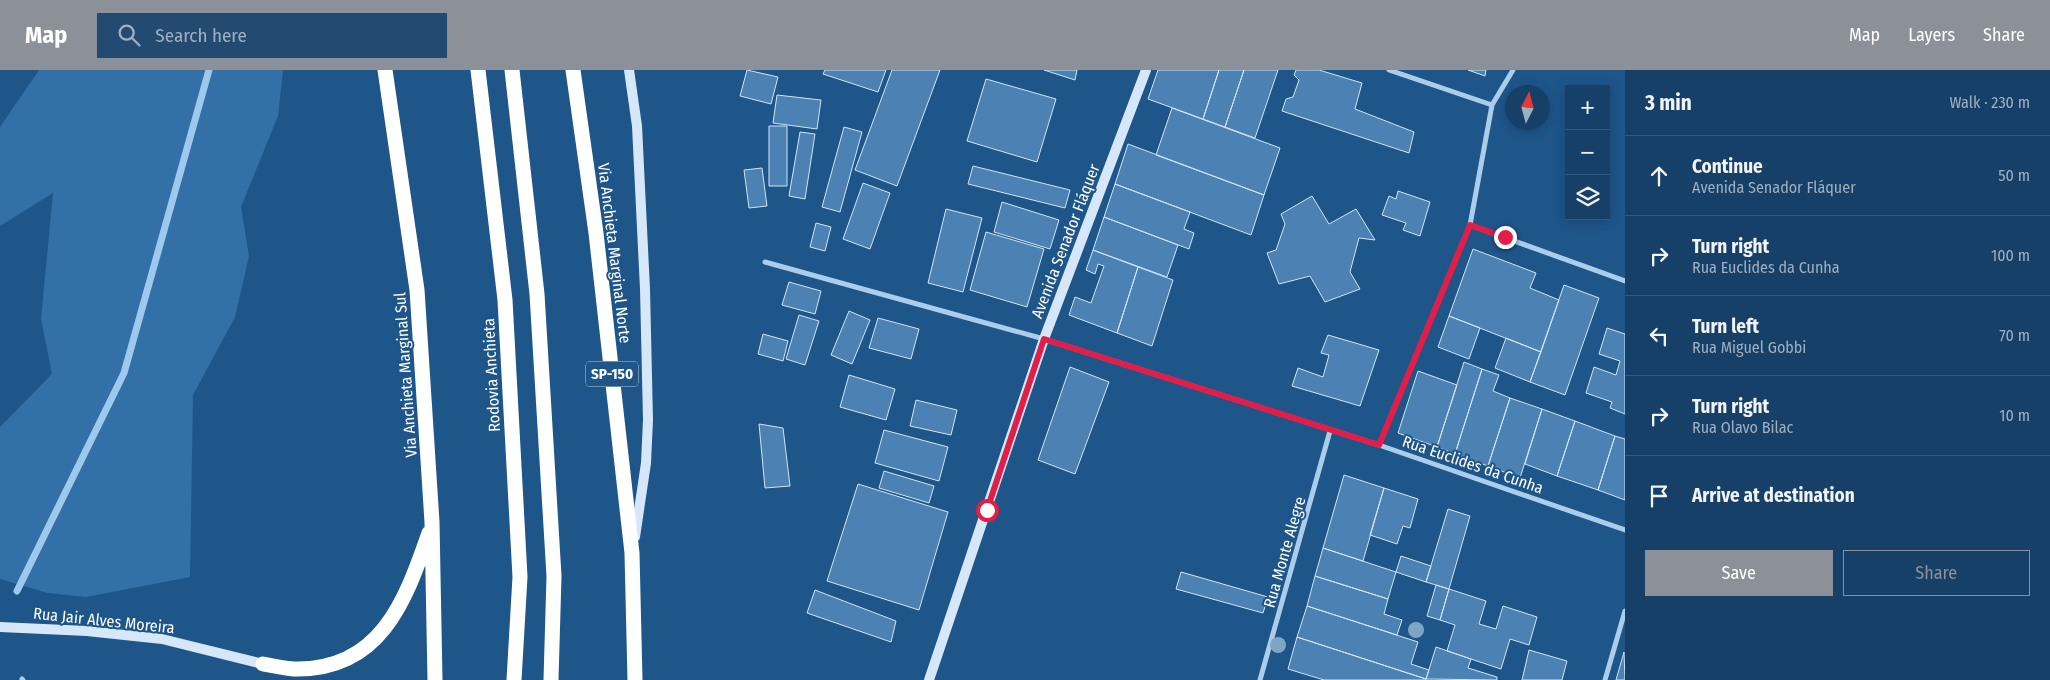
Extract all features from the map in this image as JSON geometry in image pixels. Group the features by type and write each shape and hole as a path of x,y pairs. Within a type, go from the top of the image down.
{"highway":[{"name":"Via Anchieta Marginal Sul","path":"385,70 418,290 432,522 435,680"},
{"name":"Rodovia Anchieta","path":"478,70 505,300 520,577 514,680"},
{"path":"512,70 536,294 554,576 550,680"},
{"name":"Via Anchieta Marginal Norte","path":"573,70 596,233 632,553 635,680"},
{"path":"263,664 292,669 320,666 350,657 364,649 378,636 400,605 432,522"},
{"path":"263,664 302,680"}],"street":[{"path":"629,70 637,136 645,289 648,420 646,463 632,553"},
{"name":"Avenida Senador Fláquer","path":"930,680 1044,339 1146,70"},
{"path":"1389,70 1492,104"},
{"path":"1379,445 1470,225 1492,104 1513,70"},
{"path":"1470,225 1625,281"},
{"name":"Rua Euclides da Cunha","path":"765,262 1044,339 1379,445 1625,530"},
{"name":"Rua Monte Alegre","path":"1260,680 1330,431"},
{"path":"1605,680 1625,611"},
{"name":"Rua Jair Alves Moreira","path":"0,627 162,639 263,664"}],"shaded area":[{"path":"39,70 283,70 278,116 241,207 249,256 235,317 193,395 190,577 86,597 48,593 0,579 0,427 52,374 41,319 53,193 0,226 0,127"}],"building":[{"path":"747,70 778,77 771,104 740,96"},
{"path":"825,70 886,70 878,92 823,74"},
{"path":"892,70 940,70 897,186 855,170"},
{"path":"1044,70 1077,70 1075,80"},
{"path":"1158,70 1219,70 1203,119 1148,99"},
{"path":"1219,70 1244,70 1225,127 1203,119"},
{"path":"1244,70 1278,70 1255,138 1225,127"},
{"path":"1296,70 1319,70 1362,83 1355,109 1414,132 1409,153 1282,111 1286,99 1293,97 1299,80 1294,75"},
{"path":"1468,70 1486,70 1485,76"},
{"path":"986,79 1056,99 1037,162 967,141"},
{"path":"777,95 821,100 817,129 773,123"},
{"path":"1172,108 1280,148 1264,195 1156,155"},
{"path":"769,126 787,126 787,186 769,186"},
{"path":"844,127 862,132 840,212 822,207"},
{"path":"800,132 815,134 805,199 789,196"},
{"path":"1128,144 1264,195 1251,235 1115,184"},
{"path":"973,166 1070,190 1065,208 968,184"},
{"path":"762,168 767,206 749,208 744,170"},
{"path":"863,183 890,193 870,249 843,239"},
{"path":"1115,184 1190,212 1184,229 1194,233 1189,249 1104,217"},
{"path":"1398,191 1430,202 1420,236 1403,230 1406,223 1382,215 1389,196 1396,199"},
{"path":"1312,196 1329,224 1356,209 1375,240 1359,238 1350,272 1360,289 1325,302 1310,276 1279,284 1267,253 1276,250 1285,224 1281,214"},
{"path":"1002,202 1059,220 1050,249 994,232"},
{"path":"946,209 982,218 963,292 928,283"},
{"path":"1104,217 1178,245 1167,277 1093,250"},
{"path":"816,223 831,227 825,251 810,247"},
{"path":"986,232 1044,249 1027,307 970,290"},
{"path":"1473,249 1536,273 1530,288 1559,300 1541,352 1449,316"},
{"path":"1093,250 1138,267 1117,333 1069,315 1075,297 1091,303 1104,266 1098,264 1095,274 1086,270"},
{"path":"1138,267 1173,280 1152,346 1117,333"},
{"path":"789,282 821,291 815,314 782,305"},
{"path":"1564,285 1599,298 1565,395 1530,382"},
{"path":"849,311 870,320 852,364 831,355"},
{"path":"799,315 819,321 805,365 786,359"},
{"path":"1449,316 1480,328 1469,359 1438,347"},
{"path":"878,318 919,329 911,359 869,348"},
{"path":"1607,328 1625,334 1625,414 1610,408 1612,402 1586,393 1594,367 1616,375 1620,361 1599,354"},
{"path":"763,334 788,341 783,361 758,354"},
{"path":"1328,335 1379,350 1360,406 1292,386 1298,368 1323,377 1329,355 1321,353"},
{"path":"1506,338 1541,352 1530,382 1495,368"},
{"path":"1464,362 1482,369 1455,454 1437,447"},
{"path":"1070,367 1109,382 1075,474 1038,460"},
{"path":"1482,369 1499,375 1493,391 1510,398 1488,466 1455,454"},
{"path":"1418,371 1457,385 1437,447 1398,433"},
{"path":"849,375 895,389 886,420 840,407"},
{"path":"1510,398 1542,409 1520,478 1488,466"},
{"path":"916,400 957,410 951,435 910,426"},
{"path":"1542,409 1575,421 1557,476 1525,464"},
{"path":"1575,421 1615,436 1598,490 1557,476"},
{"path":"759,424 783,428 790,486 765,488"},
{"path":"884,430 948,447 939,481 875,463"},
{"path":"1615,436 1625,439 1625,500 1598,490"},
{"path":"884,471 934,486 929,503 879,488"},
{"path":"1344,475 1384,488 1363,561 1323,548"},
{"path":"858,484 948,512 919,610 827,581"},
{"path":"1384,488 1418,499 1410,528 1403,526 1397,544 1370,535"},
{"path":"1448,509 1470,516 1449,589 1426,582"},
{"path":"1323,548 1396,572 1388,599 1315,576"},
{"path":"1401,556 1431,566 1426,582 1396,572"},
{"path":"1181,572 1268,597 1263,613 1176,589"},
{"path":"1315,576 1388,599 1384,614 1402,620 1397,635 1307,606"},
{"path":"1436,585 1449,589 1440,620 1427,616"},
{"path":"1449,589 1486,601 1479,624 1496,629 1503,606 1537,617 1529,645 1510,639 1501,669 1447,651 1455,625 1440,620"},
{"path":"815,590 896,621 891,642 807,613"},
{"path":"1307,606 1418,642 1411,664 1429,670 1426,679 1297,637"},
{"path":"1297,637 1426,680 1324,680 1288,669"},
{"path":"1436,647 1471,659 1468,668 1497,677 1497,680 1426,679"},
{"path":"1529,650 1567,661 1562,680 1522,680"},
{"path":"1624,652 1625,680 1616,680"}],"waterway":[{"path":"17,591 124,373 209,70"}],"route":[{"path":"987,510 1044,339 1379,445 1470,225 1505,237"}]}
